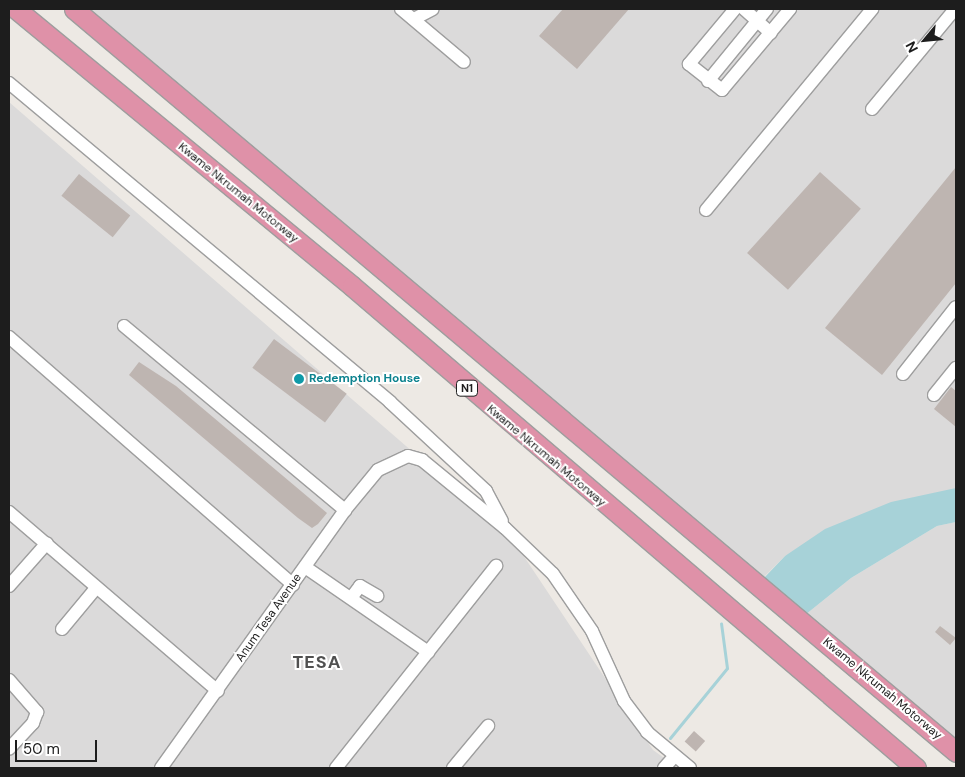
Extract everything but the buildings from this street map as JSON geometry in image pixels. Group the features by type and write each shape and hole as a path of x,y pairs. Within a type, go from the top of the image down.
{"highway":[{"name":"Kwame Nkrumah Motorway","path":"16,9 352,286 916,768"},
{"name":"Kwame Nkrumah Motorway","path":"74,9 956,752"}],"street":[{"path":"401,9 464,62"},
{"path":"414,19 433,9"},
{"path":"735,9 689,64 708,81 726,89 790,9"},
{"path":"744,9 771,33"},
{"path":"708,81 767,9"},
{"path":"706,210 872,9"},
{"path":"872,109 955,9"},
{"path":"9,83 390,402 486,491 506,528 553,574 592,631 624,701 674,757 690,768"},
{"path":"903,374 956,307"},
{"path":"124,326 345,510"},
{"path":"9,338 292,585"},
{"path":"934,395 956,368"},
{"name":"Anum Tesa Avenue","path":"161,768 218,691 345,510 378,470 395,458 422,460 506,528"},
{"path":"9,512 218,691"},
{"path":"9,586 46,543"},
{"path":"336,768 496,566"},
{"path":"304,567 428,652"},
{"path":"351,598 360,586 377,596"},
{"path":"62,629 96,588"},
{"path":"9,680 37,712 33,723 9,748"},
{"path":"453,768 488,726"},
{"path":"664,768 674,757"}],"shaded area":[{"path":"85,9 956,9 956,488 785,556 762,579"},
{"path":"9,102 511,537 653,750 678,768 9,768"},
{"path":"956,522 956,741 805,615 851,578 937,526"}],"water":[{"path":"956,488 956,522 937,526 851,578 805,615 763,579 785,556 825,529 891,502"}],"waterway":[{"path":"670,738 727,668 721,623"}],"place":[{"name":"Redemption House","path":"299,379"}],"district":[{"name":"TESA","path":"317,662"}]}
